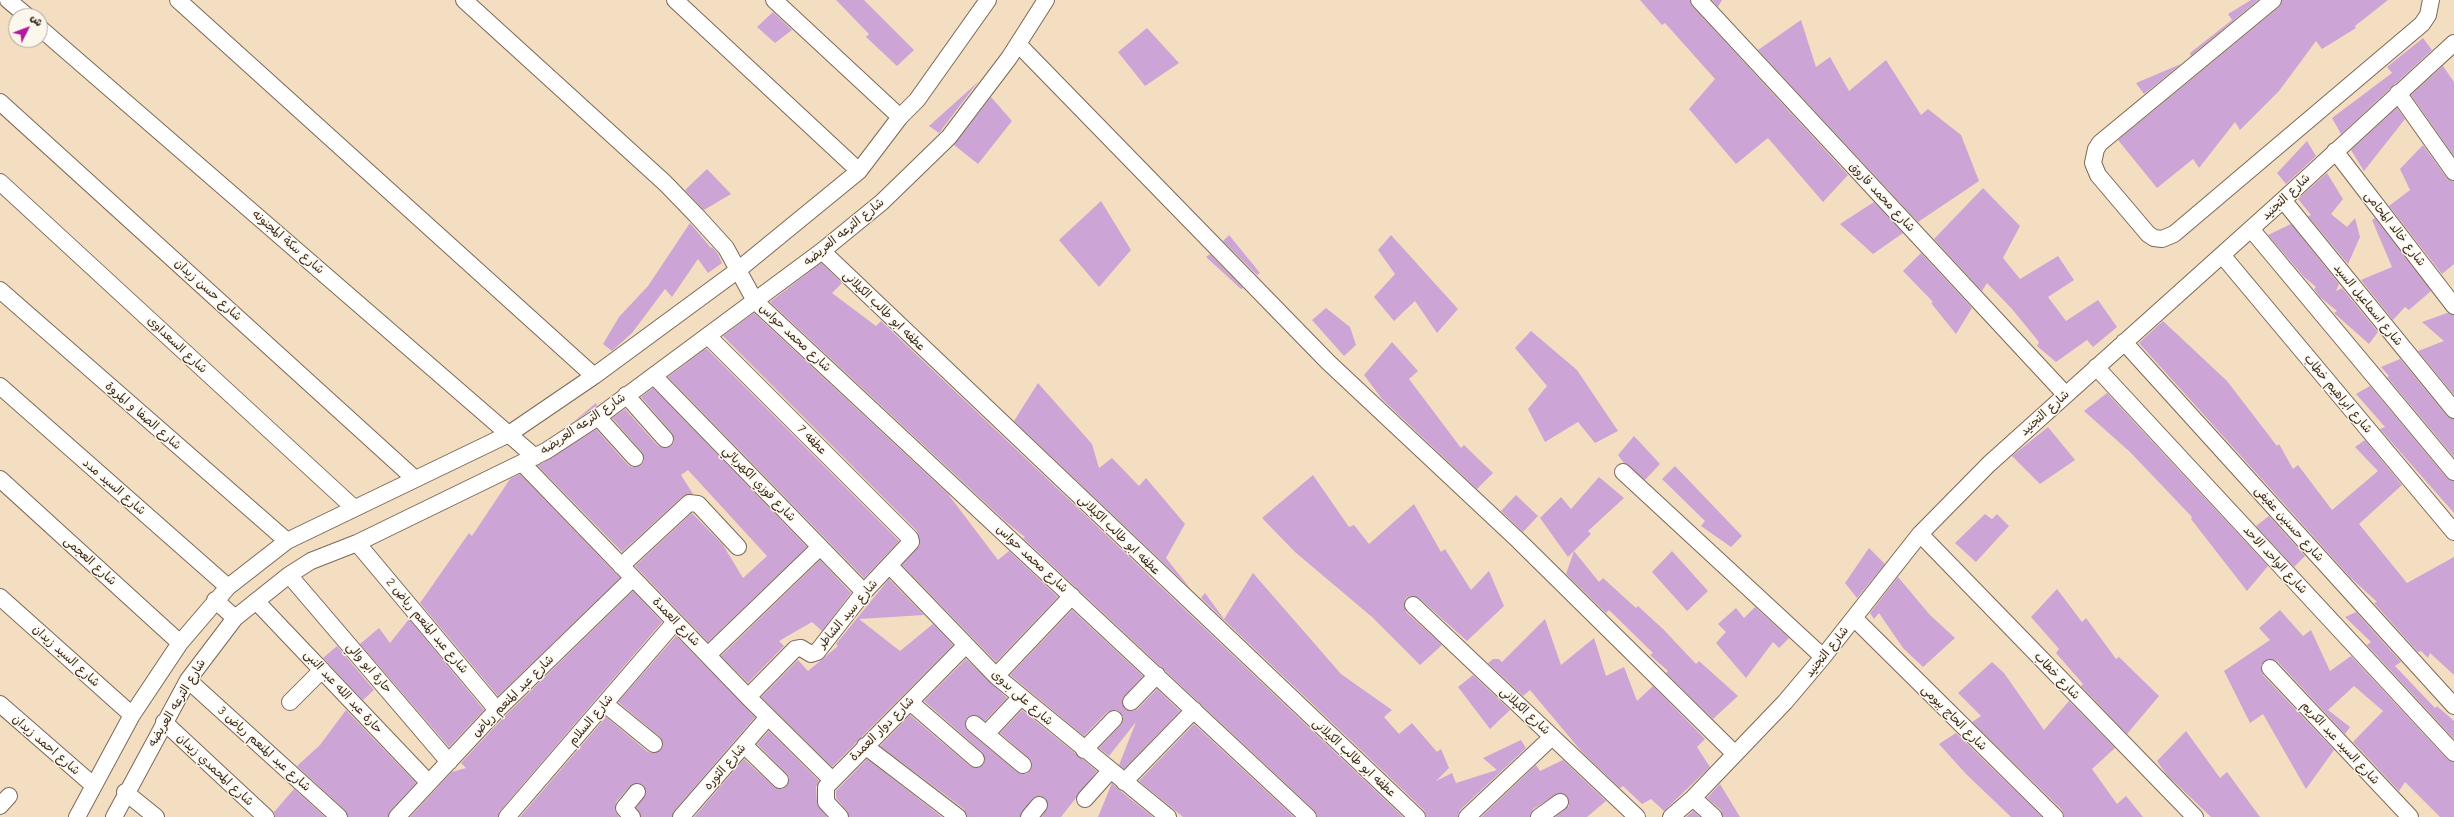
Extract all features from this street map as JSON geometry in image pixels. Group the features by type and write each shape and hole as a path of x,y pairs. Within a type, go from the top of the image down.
{"street":[{"path":"8,0 18,8"},
{"path":"178,0 594,376"},
{"name":"شارع محمد حواس","path":"464,0 666,183 721,243 755,301 1308,817"},
{"path":"676,0 859,170"},
{"path":"774,0 900,117"},
{"path":"77,817 132,715 180,643 215,600 228,587 286,541 510,434 594,376 738,270 859,170 900,117 917,100 988,0"},
{"name":"شارع الترعه العريضه","path":"114,817 125,792 188,680 235,618 289,575 311,561 357,543 528,460 598,417 822,251 882,202 937,150 1018,44 1046,0"},
{"name":"شارع محمد فاروق","path":"1699,0 2065,394"},
{"path":"2273,0 2100,143 2096,149 2093,164 2098,175 2148,234 2154,238 2162,239 2174,234 2416,29 2428,16 2431,0"},
{"name":"شارع سكة المجنونه","path":"48,35 510,434 528,460"},
{"name":"شارع التجنيد","path":"1671,817 1693,798 1735,754 1823,657 1920,534 1989,464 2065,394 2222,256 2454,43"},
{"path":"1018,44 1328,362 1519,541 1735,754"},
{"path":"2398,93 2454,172"},
{"name":"شارع حسن زيدان","path":"0,102 415,479"},
{"name":"شارع خالد المحامى","path":"2335,151 2454,306"},
{"name":"شارع السعداوى","path":"0,182 354,508"},
{"name":"شارع اسماعيل السيد","path":"2283,200 2454,410"},
{"path":"2251,229 2454,472"},
{"name":"عطفه ابو طالب الكيلانى","path":"822,251 1416,817"},
{"name":"شارع ابراهيم خطاب","path":"2222,256 2454,532"},
{"name":"شارع الصفا و المروة","path":"0,290 286,541"},
{"name":"عطفه 7","path":"708,336 910,538 910,546"},
{"name":"شارع حسنين عفيفى","path":"2124,342 2454,706"},
{"name":"شارع الواحد الاحد","path":"2096,367 2454,753"},
{"name":"شارع فوزي الكهربائي","path":"654,376 864,592"},
{"name":"شارع السيد مدد","path":"0,386 228,587"},
{"path":"626,395 665,439"},
{"path":"598,417 635,458"},
{"name":"شارع العمدة","path":"528,460 621,566 748,697 832,780"},
{"path":"1623,472 1823,657"},
{"name":"شارع العجمى","path":"0,480 180,643"},
{"path":"621,566 689,503 698,504 738,547"},
{"name":"شارع خطاب","path":"1920,534 2194,817"},
{"name":"شارع عبد المنعم رياض 2","path":"357,543 498,710"},
{"name":"شارع سيد الشاطر","path":"748,697 795,649 801,648 811,654 817,652 864,592 910,546"},
{"path":"708,655 820,547"},
{"name":"شارع على بدوى","path":"890,566 965,646 1020,698 1168,817"},
{"name":"حارة ابو والي","path":"289,575 449,762"},
{"name":"شارع عبد المنعم رياض","path":"397,817 498,710 633,578"},
{"path":"996,676 1072,596"},
{"name":"شارع السيد زيدان","path":"0,597 132,715"},
{"path":"215,600 235,618"},
{"name":"حارة عبد الله عبد النبى","path":"256,601 429,783"},
{"name":"شارع الكيلانى","path":"1413,605 1637,817"},
{"name":"شارع الحاج بيومى","path":"1854,618 2055,817"},
{"name":"شارع السلام","path":"516,814 605,704 675,622"},
{"name":"شارع دوار العمدة","path":"840,817 826,802 824,797 826,787 965,646"},
{"name":"شارع السيد عبد الكريم","path":"2270,668 2410,817"},
{"path":"290,702 322,670"},
{"path":"1130,702 1157,675"},
{"name":"شارع عبد المنعم رياض 3","path":"188,680 339,817"},
{"path":"1020,698 980,729 1023,765"},
{"path":"910,702 976,759"},
{"name":"شارع احمد زيدان","path":"0,704 93,785"},
{"path":"605,704 654,744"},
{"path":"1124,782 1194,710"},
{"name":"شارع الثوره","path":"681,817 768,717"},
{"path":"1084,750 1114,719"},
{"name":"شارع المحمدي زيدان","path":"164,722 266,817"},
{"path":"1467,817 1552,737"},
{"path":"744,745 780,780"},
{"path":"865,746 958,817"},
{"path":"1085,799 1110,771"},
{"path":"125,792 156,817"},
{"path":"632,817 624,808 637,792"},
{"path":"1693,798 1714,817"},
{"path":"1539,817 1560,802"}],"building":[{"path":"836,0 864,0 914,50 897,66 866,37 869,34"},
{"path":"1640,0 1690,0 1692,6 1848,175 1823,202 1768,138 1736,164 1689,109 1715,79 1665,23 1662,25"},
{"path":"1712,0 1722,0 1718,7"},
{"path":"2251,0 2258,0 2191,56 2190,53 2232,20 2228,14"},
{"path":"2282,0 2388,0 2355,26 2356,28 2322,49 2316,41 2279,91 2240,130 2235,122 2199,168 2193,159 2157,188 2118,140 2279,7"},
{"path":"773,12 792,30 775,43 757,27"},
{"path":"1801,20 1816,67 1830,57 1849,91 1886,60 1921,115 1928,109 1961,135 1979,181 1918,222 1758,50"},
{"path":"1147,28 1179,63 1145,86 1118,52"},
{"path":"2423,38 2432,50 2341,134 2332,118 2392,73 2387,67"},
{"path":"2181,64 2144,94 2136,83"},
{"path":"2443,66 2454,82 2454,156 2411,95"},
{"path":"978,82 939,133 929,126"},
{"path":"991,97 1012,121 978,164 954,145"},
{"path":"2397,108 2405,119 2364,171 2351,150"},
{"path":"2307,141 2316,156 2286,184 2277,173"},
{"path":"2423,145 2446,177 2454,181 2454,264 2442,274 2445,278 2389,206 2410,190 2400,169"},
{"path":"707,169 731,194 704,210 685,190"},
{"path":"2327,173 2343,199 2331,214 2347,227 2355,218 2360,237 2348,264 2308,216 2311,215 2298,199"},
{"path":"1983,188 2020,226 2003,258 2020,279 2058,256 2074,280 2048,297 2066,321 2098,300 2117,327 2093,347 2087,340 2056,362 2037,346 2039,342 2012,309 1987,283 1982,291 1934,239"},
{"path":"1101,201 1131,250 1099,287 1059,240"},
{"path":"1874,202 1903,233 1873,254 1840,224"},
{"path":"2375,218 2431,291 2409,310 2405,307 2393,320 2361,280 2392,267 2372,220"},
{"path":"690,223 718,254 722,263 708,273 698,259 672,297 665,289 632,333 612,351 603,344 619,317 648,286"},
{"path":"2291,224 2339,284 2336,291 2342,288 2378,332 2369,344 2334,313 2337,311 2320,297 2314,289 2316,287 2304,277 2268,235"},
{"path":"1229,235 1260,273 1257,275 1223,241"},
{"path":"1391,235 1458,309 1437,333 1415,301 1394,321 1374,297 1395,274 1378,250"},
{"path":"1921,253 1972,308 1956,334 1931,303 1933,302 1903,271"},
{"path":"1210,254 1243,288 1241,289 1206,257"},
{"path":"821,263 842,283 832,293 876,326 881,321 1403,817 1317,817 1314,810 1023,538 1025,537 1006,522 770,302"},
{"path":"1326,308 1350,327 1356,345 1344,356 1312,320"},
{"path":"754,313 948,494 998,560 1009,551 1058,597 996,662 902,565 920,545 917,531 723,336"},
{"path":"2447,313 2454,315 2454,395 2418,351 2444,341 2422,322"},
{"path":"2163,321 2227,381 2277,446 2279,444 2293,469 2298,465 2332,510 2378,471 2355,447 2365,440 2402,485 2359,524 2407,583 2454,557 2454,675 2430,653 2428,658 2421,651 2418,652 2374,603 2377,602 2350,577 2139,343"},
{"path":"1531,331 1577,370 1618,431 1595,443 1578,422 1545,442 1528,409 1547,386 1515,348"},
{"path":"1392,342 1418,371 1409,379 1461,448 1464,445 1493,473 1477,489 1382,399 1364,375"},
{"path":"707,349 899,541 864,578 668,377"},
{"path":"2400,359 2447,416 2454,419 2454,457 2387,377 2389,376 2381,367"},
{"path":"1038,383 1092,444 1099,468 1112,458 1139,486 1146,478 1185,524 1166,558 1190,588 1014,421"},
{"path":"2370,386 2447,478 2454,481 2454,513 2380,429 2385,427 2356,394"},
{"path":"653,388 807,547 708,642 635,566 692,513 723,545 743,578 767,556 688,470 681,475 693,494 683,496 622,552 538,466 596,429 628,465 632,467 641,465 644,461 642,452 612,418 625,409 658,446 667,448 671,446 674,442 672,433 641,397"},
{"path":"2107,393 2268,566 2247,591 2191,519 2192,517 2130,452 2084,411"},
{"path":"596,403 597,406 573,422"},
{"path":"2048,427 2075,460 2040,484 2012,456"},
{"path":"1634,436 1660,464 1645,480 1624,463 1618,455"},
{"path":"1675,466 1742,536 1731,547 1701,526 1705,521 1662,479"},
{"path":"520,474 620,578 498,696 420,603 469,533 472,536 510,479"},
{"path":"1313,475 1349,527 1354,525 1369,544 1414,504 1441,552 1445,549 1471,590 1489,571 1504,606 1467,641 1419,598 1411,596 1406,598 1404,603 1406,612 1442,645 1420,665 1372,617 1295,552 1262,518"},
{"path":"1599,477 1624,498 1588,531 1591,534 1568,557 1540,518 1561,497 1571,509"},
{"path":"1516,495 1538,516 1523,532 1501,511"},
{"path":"1985,514 1992,519 1997,514 2009,526 1976,562 1955,543"},
{"path":"2269,516 2305,556 2294,567 2256,526"},
{"path":"1869,548 1885,564 1857,598 1845,583"},
{"path":"1574,551 1599,582 1603,578 1636,608 1638,606 1663,629 1696,664 1699,661 1738,696 1713,719 1666,673 1668,671 1650,655 1653,653 1609,610 1606,613 1566,574"},
{"path":"1672,551 1708,591 1687,611 1652,572"},
{"path":"820,560 851,593 822,631 812,622 779,641 784,646 748,683 721,656"},
{"path":"1253,573 1341,674 1392,710 1384,717 1399,734 1412,723 1437,752 1441,749 1449,768 1436,781 1452,773 1456,783 1497,770 1483,758 1521,740 1526,748 1460,810 1458,817 1426,817 1424,810 1201,598 1205,593 1224,619"},
{"path":"1898,577 1930,615 1955,638 1923,667 1903,648 1879,613 1874,619 1870,613"},
{"path":"889,579 924,615 859,619 900,651 933,624 953,645 832,767 761,697 798,660 808,671 838,646 836,644"},
{"path":"2057,589 2082,622 2086,618 2116,659 2119,657 2159,696 2127,734 2081,686 2083,684 2056,653 2059,649 2031,617"},
{"path":"633,591 662,622 500,811 498,817 410,817 452,772 466,768 461,763 504,717"},
{"path":"1755,607 1789,638 1779,648 1773,642 1746,678 1716,643 1726,632 1718,624 1736,608 1744,618"},
{"path":"1072,610 1143,676 1122,699 1125,709 1133,711 1138,709 1157,689 1180,711 1124,769 1119,765 1136,722 1109,756 1099,748 1121,725 1123,717 1120,712 1116,710 1107,712 1084,736 1010,675"},
{"path":"2280,610 2303,636 2311,630 2330,671 2351,656 2447,759 2454,762 2454,817 2440,817 2405,782 2399,791 2353,742 2383,711 2354,686 2328,710 2350,727 2345,734 2277,661 2268,659 2261,665 2263,675 2334,750 2306,789 2263,714 2250,723 2224,671 2270,640 2259,628"},
{"path":"2356,612 2401,662 2395,666 2435,708 2437,706 2454,721 2454,739 2367,645 2371,642 2345,617"},
{"path":"409,619 484,710 449,747 360,644 379,628 390,643"},
{"path":"1545,619 1561,665 1594,638 1606,676 1624,667 1637,701 1653,686 1705,739 1697,747 1710,767 1664,811 1651,799 1642,804 1623,786 1620,788 1582,752 1530,690 1523,696 1488,663 1493,659 1499,659 1502,662"},
{"path":"676,636 755,717 674,811 672,817 641,817 636,808 646,793 643,785 638,783 630,786 616,802 615,810 619,817 520,817 606,717 648,752 653,753 661,750 663,745 660,737 618,702"},
{"path":"337,646 374,690 363,700 323,658"},
{"path":"966,659 1007,698 985,721 976,715 967,718 965,723 968,731 1017,772 1027,774 1032,767 1032,761 1000,733 1022,710 1097,771 1061,817 1041,817 1048,806 1045,798 1040,796 1032,799 1020,817 967,817 964,809 880,746 910,715 970,766 975,768 983,765 985,760 982,752 924,701"},
{"path":"1992,662 2004,673 2044,730 2069,701 2115,748 2092,769 2117,804 2126,796 2143,817 2064,817 2062,810 1972,722 1981,716 1958,693"},
{"path":"1473,675 1510,710 1490,729 1458,687"},
{"path":"346,710 416,783 390,811 388,817 348,817 345,810 297,766 320,745"},
{"path":"1194,724 1294,817 1183,817 1139,781"},
{"path":"769,731 819,781 816,787 817,803 827,817 694,817 744,759 774,787 782,789 787,786 789,778 787,774 757,744"},
{"path":"2186,731 2220,778 2227,772 2260,817 2211,817 2167,775 2157,761"},
{"path":"1956,733 2042,817 2011,817 1966,774 1939,744"},
{"path":"867,759 942,817 849,817 847,811 836,798 836,791"},
{"path":"1563,760 1606,801 1587,817 1555,817 1569,806 1567,796 1559,793 1533,809 1530,817 1481,817 1536,765 1540,771"},
{"path":"1112,783 1118,789 1153,817 1098,817"},
{"path":"1720,784 1740,817 1723,817 1721,810 1707,798"},
{"path":"294,789 325,817 275,817 274,812"},
{"path":"1693,811 1700,817 1686,817"}]}
